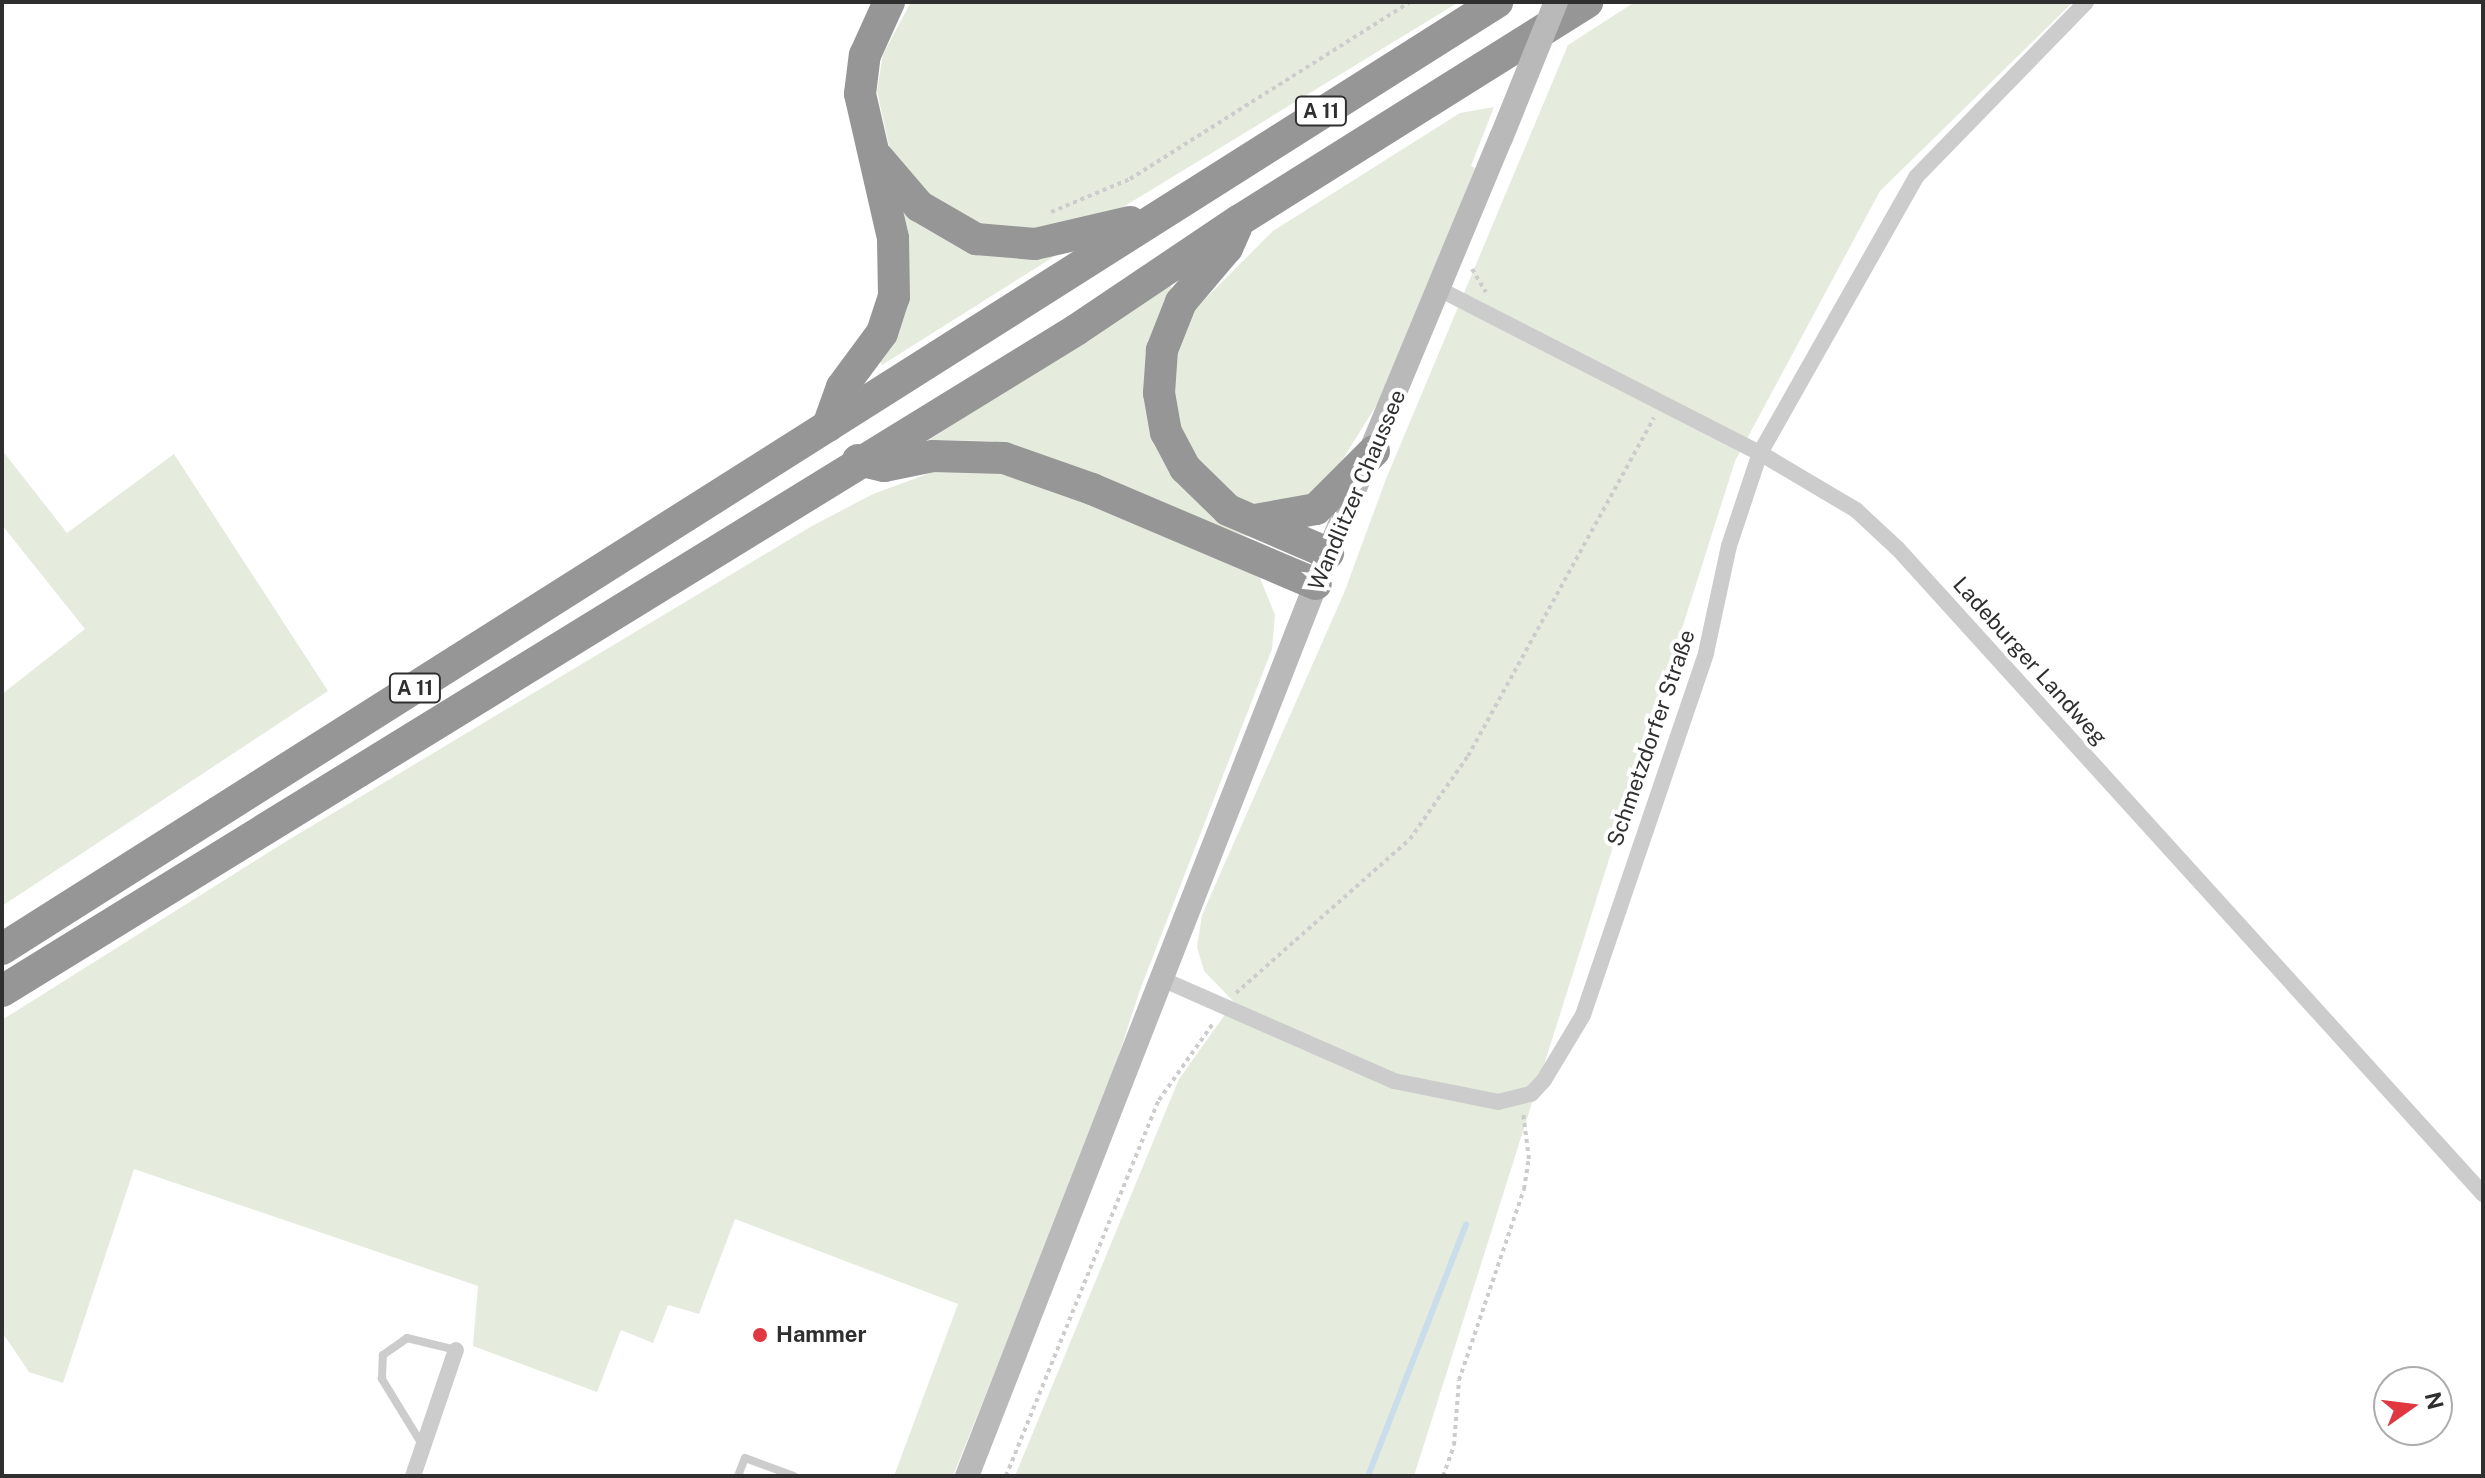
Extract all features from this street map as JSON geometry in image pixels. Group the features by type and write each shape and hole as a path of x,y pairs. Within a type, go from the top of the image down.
{"highway":[{"path":"828,426 842,387 882,333 894,297 893,238 867,142 860,94 865,55 889,2"},
{"name":"A 11","path":"2,949 828,426 1145,221 1497,2"},
{"name":"A 11","path":"2,991 858,460 1076,330 1240,220 1587,2"},
{"path":"867,142 919,206 976,239 1035,244 1102,225 1145,221"},
{"path":"1240,220 1227,248 1181,302 1162,350 1159,393 1166,432 1185,468 1207,493 1240,517 1328,553"},
{"path":"1240,517 1275,520 1316,509 1374,451"},
{"path":"858,460 884,466 933,456 1004,458 1092,489 1316,584"}],"main road":[{"name":"Wandlitzer Chaussee","path":"967,1476 1164,980 1328,553 1441,290 1556,2"}],"street":[{"name":"Schmetzdorfer Straße","path":"1521,1098 1544,1080 1583,1015 1706,653 1729,546 1760,453 1916,177 2086,2"},
{"name":"Ladeburger Landweg","path":"1441,290 1490,312 1660,406 1760,453 1856,510 1898,549 2483,1194"},
{"path":"1164,980 1224,1009 1394,1081 1498,1102 1521,1098"},
{"path":"413,1476 456,1350"}],"lane":[{"path":"423,1446 382,1379 383,1355 407,1338 456,1350"},
{"path":"738,1476 745,1458 794,1476"}],"path":[{"path":"1044,216 1130,179 1410,2"},
{"path":"1471,265 1474,279 1490,296 1490,312"},
{"path":"1006,1476 1159,1100 1224,1009 1410,839 1468,756 1660,406"},
{"path":"1443,1476 1454,1445 1459,1380 1524,1189 1529,1159 1521,1098"}],"shaded area":[{"path":"911,2 1459,2 1110,215 1066,229 1003,233 928,200 891,155 877,91 883,54"},
{"path":"1635,2 2073,2 1880,191 1735,461 1414,1476 1015,1476 1179,1079 1234,1002 1204,971 1197,947 1202,915 1344,593 1386,479 1568,45"},
{"path":"1494,107 1471,166 1475,168 1389,385 1333,475 1308,496 1258,505 1234,496 1198,460 1180,424 1173,393 1176,353 1194,310 1273,231 1460,113"},
{"path":"897,210 1058,254 882,365 878,357"},
{"path":"1171,284 1173,295 1153,343 1197,499 1248,537 992,441 929,440"},
{"path":"2,450 67,533 174,454 328,691 2,906 2,694 85,629 2,525"},
{"path":"999,467 1243,567 1260,578 1275,615 1272,649 1140,990 1103,1103 953,1476 894,1476 958,1304 735,1219 699,1314 668,1305 653,1343 621,1330 597,1392 473,1346 478,1286 134,1169 63,1383 29,1372 2,1332 2,1020 285,842 812,526 873,494 944,468"}],"waterway":[{"path":"1368,1476 1466,1224"}],"place":[{"name":"Hammer","path":"760,1335"}]}
